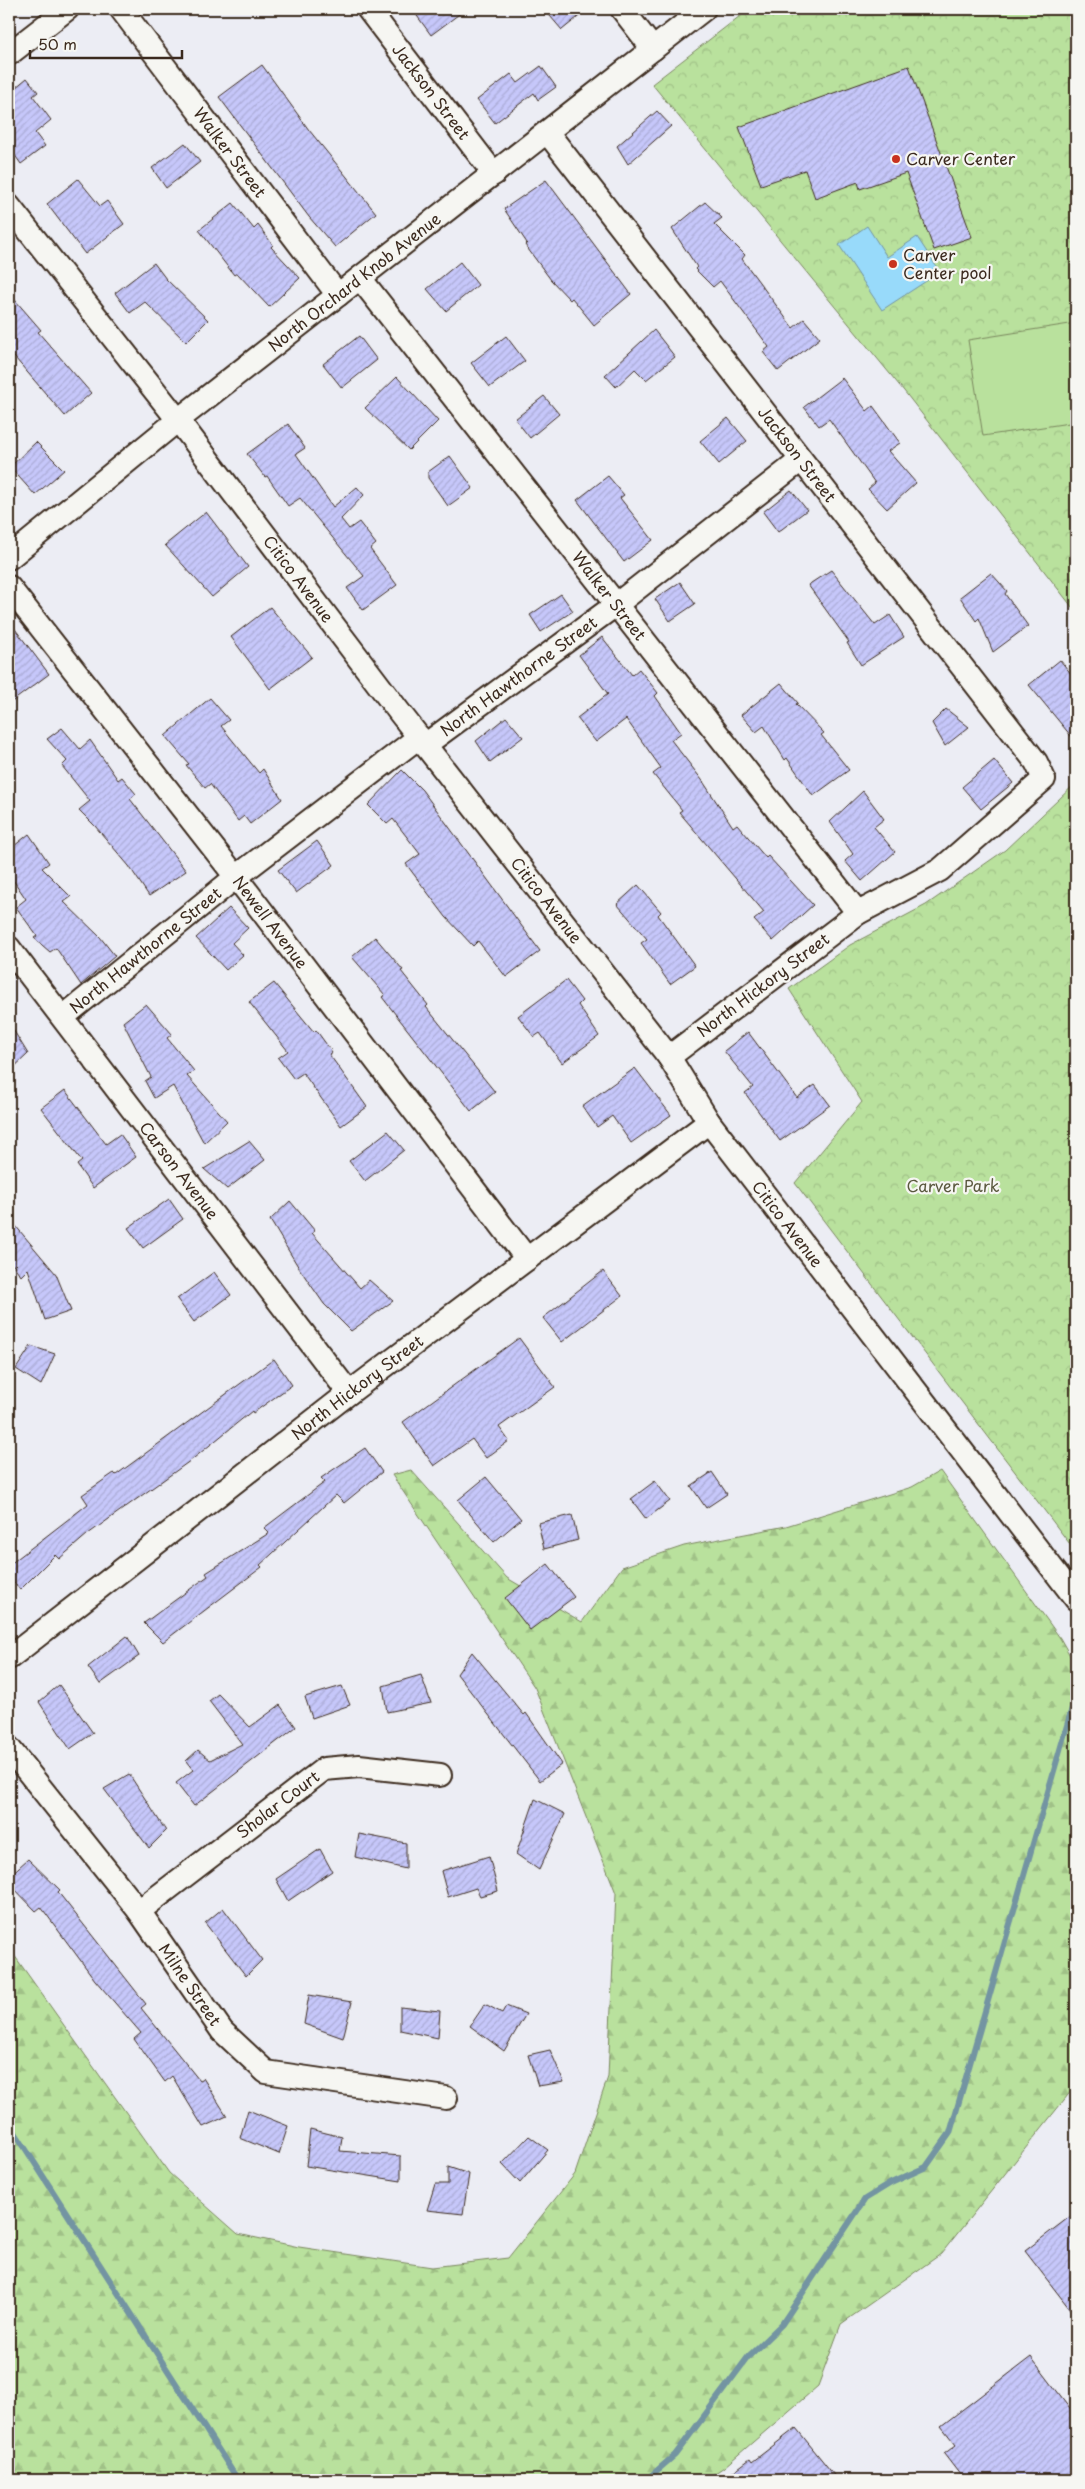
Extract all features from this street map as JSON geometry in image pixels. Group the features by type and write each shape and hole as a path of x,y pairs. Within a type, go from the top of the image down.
{"street":[{"path":"9,54 67,9"},
{"name":"Walker Street","path":"121,9 338,295"},
{"name":"Jackson Street","path":"368,9 494,174"},
{"path":"622,9 653,49"},
{"name":"North Orchard Knob Avenue","path":"9,558 178,420 704,9"},
{"name":"Jackson Street","path":"547,132 1036,762 1044,779 940,870"},
{"name":"Citico Avenue","path":"9,206 178,420 422,741 669,1057 709,1122 1076,1599"},
{"name":"Walker Street","path":"360,278 858,913"},
{"name":"North Hawthorne Street","path":"63,1017 236,877 422,741 617,604 801,460"},
{"name":"Newell Avenue","path":"9,587 236,877 527,1259"},
{"name":"North Hickory Street","path":"669,1057 858,913 940,870"},
{"name":"Carson Avenue","path":"9,948 348,1393"},
{"name":"North Hickory Street","path":"9,1658 348,1393 709,1122"},
{"name":"Milne Street","path":"9,1748 139,1911 222,2030 266,2072 446,2098"},
{"name":"Sholar Court","path":"139,1911 324,1769 360,1766 440,1775"}],"green space":[{"path":"749,9 1076,9 1076,612 904,391 652,84"},
{"path":"1076,323 1076,422 983,436 968,340"},
{"name":"Carver Park","path":"1076,783 1076,1552 795,1183 862,1102 789,989 850,945 926,905 1005,850"},
{"path":"411,1470 507,1578 582,1622 622,1567 684,1546 786,1526 912,1487 940,1471 1060,1638 1076,1666 1076,2085 941,2254 841,2324 818,2386 724,2467 705,2480 9,2480 9,1948 169,2173 238,2234 299,2247 432,2267 508,2258 575,2174 608,2077 616,1893 535,1688 392,1475"}],"water":[{"name":"Carver Center pool","path":"867,226 887,257 917,237 940,272 882,310 839,245"}],"building":[{"path":"412,9 466,9 431,35"},
{"path":"544,9 588,9 562,30"},
{"path":"262,65 309,130 376,213 335,247 309,217 219,97"},
{"path":"541,66 556,87 538,100 534,93 495,123 477,100 511,74 518,83"},
{"name":"Carver Center","path":"909,66 972,237 934,250 906,173 860,189 858,182 815,198 805,170 761,185 739,127"},
{"path":"27,78 38,92 33,96 51,120 35,133 45,146 21,164 9,147 9,93"},
{"path":"657,111 671,126 628,164 617,146"},
{"path":"185,143 200,162 166,188 152,168"},
{"path":"78,179 100,206 107,201 124,224 85,254 47,204"},
{"path":"546,180 631,294 594,325 572,298 570,300 551,280 525,245 527,243 504,209"},
{"path":"705,202 722,218 714,224 745,255 742,259 793,328 804,319 820,338 778,371 763,352 769,347 720,281 713,287 695,269 697,267 672,229"},
{"path":"233,203 254,229 258,225 273,245 271,247 300,278 269,307 237,273 234,275 199,230"},
{"path":"460,262 478,285 446,311 427,289"},
{"path":"154,263 166,279 208,320 186,342 145,302 130,313 115,293"},
{"path":"9,293 41,330 38,332 91,393 65,416 9,351"},
{"path":"654,330 675,357 646,380 635,369 616,387 605,375"},
{"path":"359,336 377,360 342,388 323,364"},
{"path":"506,336 525,361 490,387 471,363"},
{"path":"397,377 438,421 409,450 365,408"},
{"path":"842,378 867,411 873,406 900,443 888,451 916,483 887,509 868,489 875,483 829,419 819,426 804,407"},
{"path":"544,396 559,414 530,438 515,419"},
{"path":"728,418 747,441 719,464 700,441"},
{"path":"288,424 305,448 296,454 333,507 357,487 364,495 341,519 349,529 359,522 376,544 370,549 397,585 363,610 347,588 364,576 300,498 288,506 267,476 265,477 247,454"},
{"path":"36,442 64,470 35,495 10,467"},
{"path":"450,456 473,488 448,506 428,478 428,472"},
{"path":"608,476 624,495 620,498 653,540 624,562 577,500"},
{"path":"791,490 807,510 778,532 763,512"},
{"path":"206,512 248,567 212,597 165,545"},
{"path":"831,570 875,625 890,615 904,637 861,665 847,643 849,642 808,585"},
{"path":"991,573 1007,591 1005,594 1028,626 993,652 979,618 976,621 960,597"},
{"path":"680,582 695,604 670,621 655,599"},
{"path":"561,594 573,611 541,632 530,615"},
{"path":"270,607 312,657 270,689 231,637"},
{"path":"9,621 49,674 9,704"},
{"path":"602,637 632,675 639,669 658,693 655,696 681,733 671,740 702,780 733,827 737,824 766,858 768,856 813,905 773,941 754,920 764,912 679,812 682,810 653,774 661,768 626,719 596,742 577,718 608,694 579,655"},
{"path":"1060,660 1076,680 1076,742 1029,685"},
{"path":"781,683 798,703 796,704 824,733 821,735 849,770 813,796 787,758 785,760 764,726 756,732 741,715"},
{"path":"210,698 229,720 221,726 259,773 263,769 282,799 250,824 244,816 238,821 210,784 205,788 186,765 189,764 165,736"},
{"path":"946,709 969,727 945,746 932,723"},
{"path":"506,717 523,737 490,762 476,741"},
{"path":"62,728 80,749 90,740 118,780 122,777 136,794 130,799 186,871 149,896 129,866 79,810 90,801 62,766 67,761 47,739"},
{"path":"994,760 1013,783 981,809 962,787"},
{"path":"402,770 422,790 540,951 506,977 478,941 473,946 446,917 406,864 420,854 393,819 387,824 368,805"},
{"path":"863,791 884,819 874,827 895,852 862,881 845,861 853,854 830,822"},
{"path":"29,834 49,863 42,868 71,897 64,902 100,937 115,956 81,985 56,948 50,952 34,938 37,936 16,907 26,899 9,874 9,850"},
{"path":"317,841 334,865 296,893 278,870"},
{"path":"638,885 661,912 658,915 695,966 670,984 641,943 647,939 617,904"},
{"path":"229,908 248,928 232,943 243,955 226,970 196,938"},
{"path":"375,937 403,970 401,971 428,1005 426,1007 495,1092 471,1111 382,997 385,995 352,957"},
{"path":"566,980 582,1001 578,1005 599,1036 562,1063 540,1033 534,1037 518,1016"},
{"path":"274,983 314,1032 316,1030 332,1052 329,1054 367,1107 341,1126 303,1073 294,1079 278,1058 288,1051 249,1002"},
{"path":"146,1004 172,1034 167,1038 194,1071 187,1076 227,1121 204,1143 173,1086 154,1098 145,1081 151,1077 123,1022"},
{"path":"9,1023 28,1054 9,1072"},
{"path":"748,1032 797,1098 815,1085 830,1105 780,1141 745,1093 753,1087 724,1051"},
{"path":"635,1068 671,1115 631,1143 612,1116 597,1127 582,1106"},
{"path":"65,1090 106,1144 120,1134 136,1157 93,1188 77,1165 82,1161 41,1108"},
{"path":"388,1131 404,1150 365,1181 349,1161"},
{"path":"249,1141 265,1160 227,1189 204,1169"},
{"path":"169,1199 183,1219 143,1248 128,1228"},
{"path":"290,1201 315,1231 312,1233 360,1288 369,1280 393,1301 351,1331 324,1304 299,1268 270,1220"},
{"path":"9,1218 56,1274 71,1311 45,1320 28,1269 21,1276 9,1259"},
{"path":"603,1271 622,1296 562,1342 543,1318"},
{"path":"214,1272 231,1295 194,1322 177,1299"},
{"path":"519,1338 555,1387 499,1427 509,1441 486,1458 472,1439 434,1466 403,1422"},
{"path":"31,1346 55,1354 41,1385 16,1369"},
{"path":"274,1359 292,1385 253,1413 252,1411 194,1458 88,1534 59,1559 55,1555 20,1590 9,1575 9,1565 88,1504 82,1495 114,1473 116,1475"},
{"path":"365,1448 382,1472 344,1503 336,1495 260,1565 262,1567 163,1642 144,1623 208,1576 206,1573 269,1533 264,1528 325,1482 321,1478"},
{"path":"712,1472 727,1494 706,1508 691,1486"},
{"path":"486,1477 521,1519 494,1542 458,1500"},
{"path":"655,1481 670,1501 646,1519 631,1499"},
{"path":"572,1515 578,1540 544,1549 538,1523"},
{"path":"548,1564 574,1597 530,1630 505,1598"},
{"path":"127,1636 139,1656 100,1684 88,1667"},
{"path":"472,1652 524,1715 526,1713 562,1764 540,1781 457,1674"},
{"path":"421,1675 431,1703 387,1712 383,1686"},
{"path":"59,1685 93,1733 70,1749 39,1702"},
{"path":"342,1686 350,1705 312,1718 305,1697"},
{"path":"218,1694 250,1727 280,1705 296,1727 194,1806 176,1783 193,1770 186,1761 198,1750 210,1760 242,1744 209,1701"},
{"path":"129,1774 166,1831 149,1848 104,1789"},
{"path":"535,1799 565,1814 539,1870 516,1854"},
{"path":"359,1834 406,1843 406,1869 355,1857"},
{"path":"320,1849 332,1871 288,1901 276,1879"},
{"path":"489,1856 498,1891 480,1896 476,1888 448,1897 441,1871"},
{"path":"28,1859 60,1890 58,1892 146,2004 141,2008 199,2080 203,2078 227,2116 203,2127 172,2076 165,2082 134,2039 141,2033 95,1980 41,1907 36,1911 9,1883 9,1876"},
{"path":"223,1908 262,1960 246,1976 205,1923"},
{"path":"309,1995 352,2002 343,2038 304,2024"},
{"path":"485,2004 502,2013 506,2006 526,2014 504,2051 470,2026"},
{"path":"400,2007 440,2011 438,2038 400,2030"},
{"path":"550,2050 564,2082 538,2086 528,2055"},
{"path":"248,2110 288,2126 279,2154 240,2138"},
{"path":"310,2129 342,2137 340,2151 401,2156 401,2181 306,2166"},
{"path":"529,2136 548,2150 520,2183 502,2164"},
{"path":"448,2167 469,2174 463,2214 427,2210 435,2184 448,2184"},
{"path":"1076,2212 1076,2317 1025,2251"},
{"path":"1031,2357 1076,2416 1076,2480 964,2480 944,2454 956,2445 941,2426"},
{"path":"796,2428 838,2480 722,2480 750,2459 752,2462"}],"waterway":[{"path":"646,2480 675,2455 748,2357 782,2324 865,2199 891,2183 926,2167 950,2133 1076,1694"},
{"path":"9,2123 238,2480"}],"place":[{"name":"Carver Center","path":"896,159"},
{"name":"Carver Center pool","path":"893,264"}]}
